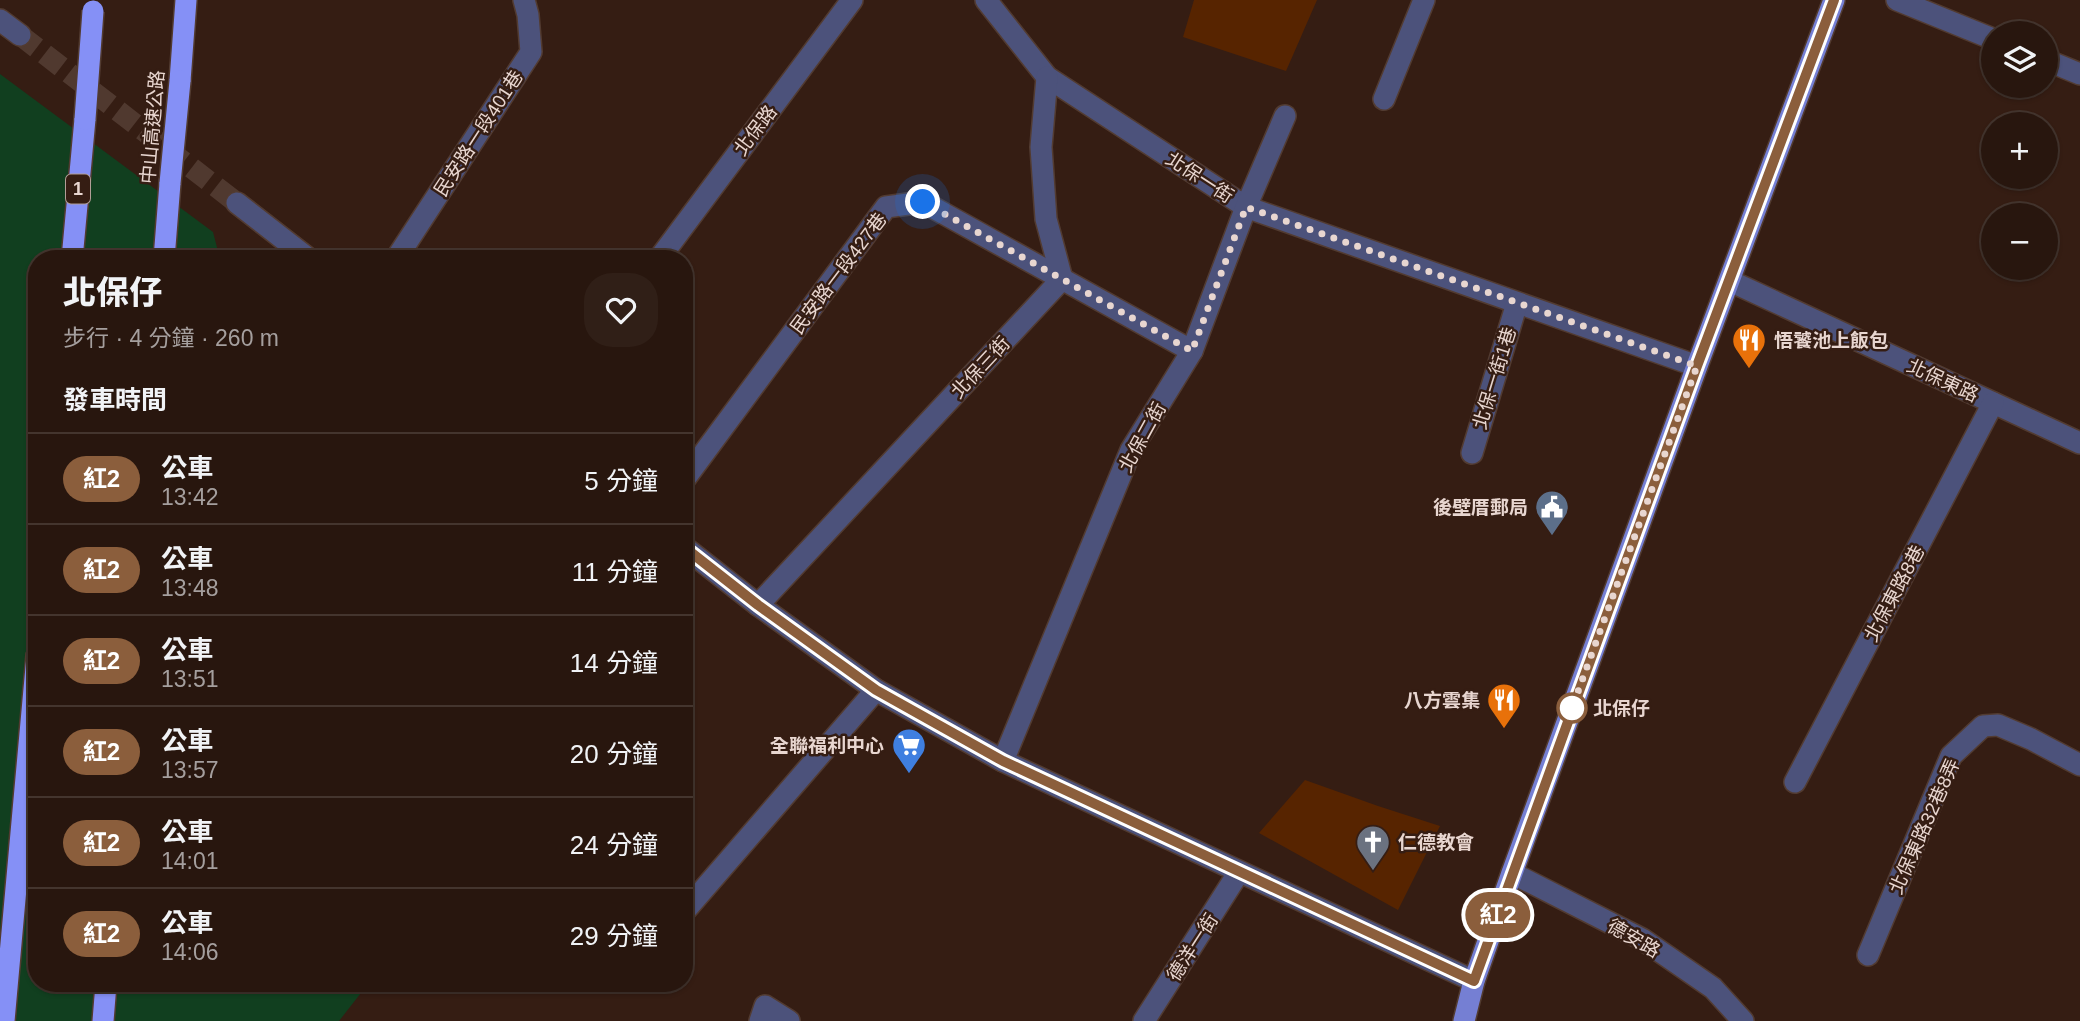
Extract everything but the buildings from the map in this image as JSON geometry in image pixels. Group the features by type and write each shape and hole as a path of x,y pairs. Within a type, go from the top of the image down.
{"highway":[{"name":"中山高速公路","path":"165,250 186,0"},
{"name":"1","path":"73,250 93,6"},
{"path":"4,1021 28,756"},
{"path":"103,1021 105,992"}],"main road":[{"path":"1464,1021 1474,981 1512,873 1834,0"}],"street":[{"name":"民安路一段401巷","path":"402,250 531,52 524,0"},
{"name":"北保路","path":"666,250 852,0"},
{"name":"北保一街","path":"986,0 1047,77 1246,207 1697,366"},
{"path":"1384,99 1424,0"},
{"path":"1897,0 1981,34"},
{"path":"0,20 20,35"},
{"path":"2058,65 2080,74"},
{"path":"1047,77 1041,146 1046,219 1062,279"},
{"name":"北保二街","path":"1003,761 1131,450 1192,351 1246,207 1285,116"},
{"name":"民安路一段427巷","path":"693,468 886,207 923,202 1192,351"},
{"path":"237,204 297,250"},
{"name":"北保三街","path":"758,605 1062,279"},
{"name":"北保東路","path":"1730,281 2080,443"},
{"name":"北保一街1巷","path":"1472,453 1517,303"},
{"name":"北保東路8巷","path":"1795,782 1993,403"},
{"path":"693,554 758,605 876,690 1003,761 1474,981"},
{"path":"693,902 876,690"},
{"name":"北保東路32巷8弄","path":"1868,955 1951,756 1983,726 1998,725 2080,765"},
{"name":"德洋一街","path":"1144,1021 1239,872"},
{"name":"德安路","path":"1512,873 1642,939 1713,988 1743,1021"},
{"path":"760,1021 765,1006 789,1021"}],"green space":[{"path":"0,74 213,232 218,250 28,250 28,992 362,992 339,1021 0,1021"}],"tunnel":[{"path":"20,35 237,203"}],"bus line":[{"name":"紅2","path":"693,554 758,605 876,690 1003,761 1474,981 1697,366 1834,0"}],"place":[{"name":"悟饕池上飯包","path":"1749,370"},
{"name":"後壁厝郵局","path":"1552,537"},
{"name":"北保仔","path":"1572,708"},
{"name":"八方雲集","path":"1504,730"},
{"name":"全聯福利中心","path":"909,775"},
{"name":"仁德教會","path":"1373,872"}],"route":[{"path":"923,202 1192,351 1246,207 1697,366 1572,708"}]}
